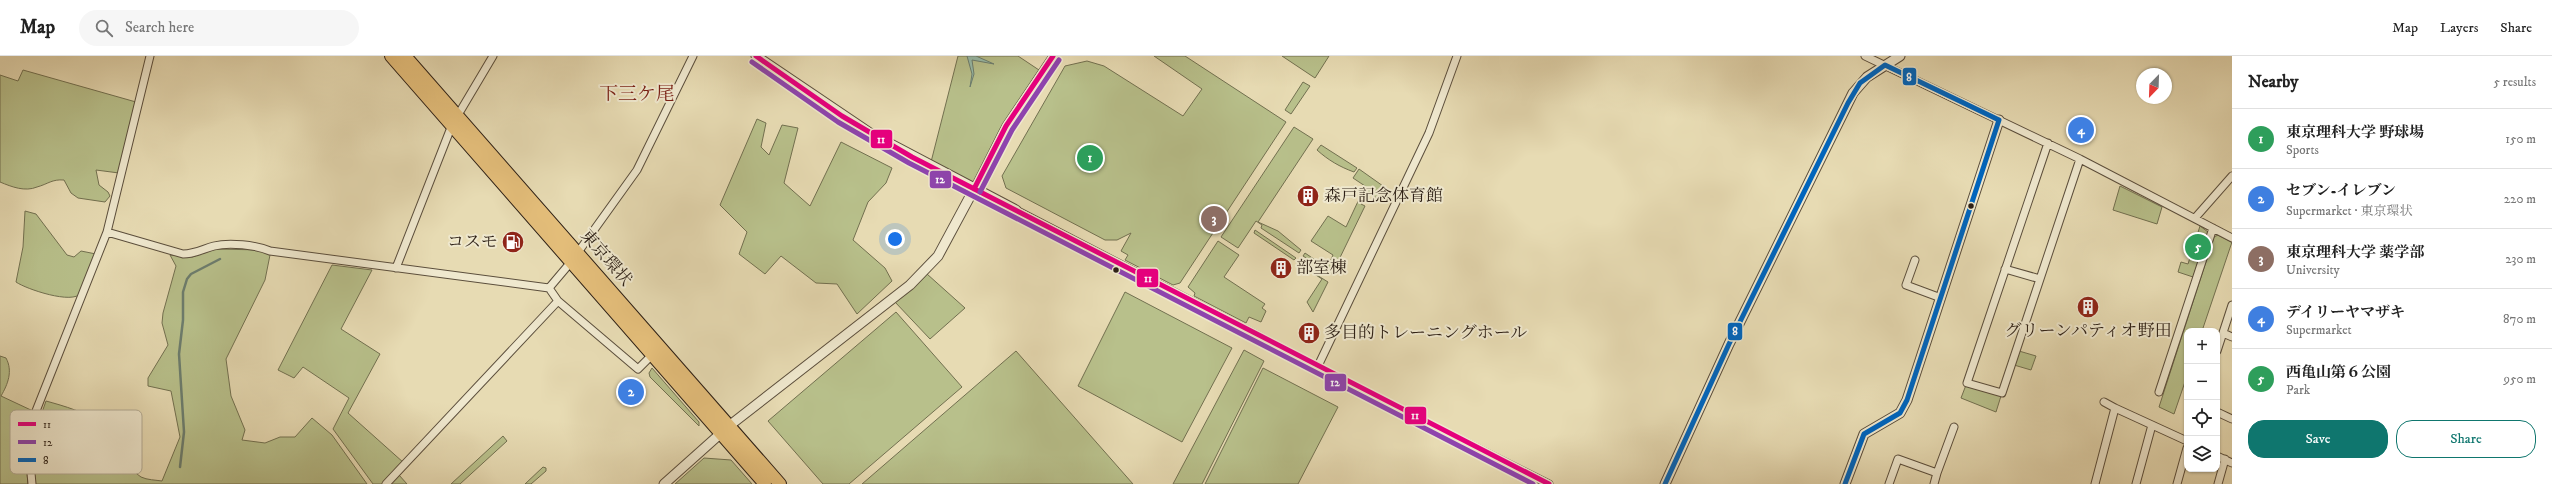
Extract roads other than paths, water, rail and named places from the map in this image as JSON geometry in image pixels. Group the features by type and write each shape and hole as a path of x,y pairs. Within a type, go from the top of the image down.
{"highway":[{"name":"東京環状","path":"391,56 454,120 577,251 725,430 765,484"},
{"name":"東京環状","path":"405,56 454,120 571,262 652,355 780,484"}],"street":[{"path":"37,410 82,301 107,232 150,56"},
{"path":"396,268 454,120 494,56"},
{"path":"548,288 571,262 577,251 637,170 693,56"},
{"path":"664,484 725,430 910,285 938,256 1006,126 1053,56"},
{"path":"1318,366 1429,133 1457,56"},
{"path":"1865,56 2048,143 2232,238"},
{"path":"1665,484 1729,344 1848,103 1860,83 1900,56"},
{"path":"760,57 842,116 912,157 1549,484"},
{"path":"1845,484 1864,434 1894,417 1904,406 1999,120"},
{"path":"2048,143 1967,383 2002,393 2080,159"},
{"path":"2195,218 2232,176"},
{"path":"2159,392 2213,228"},
{"path":"107,232 183,254 192,254 214,246 262,247 270,251 548,288 558,301 638,369 652,355"},
{"path":"1915,260 1906,286 1941,298"},
{"path":"2005,269 2040,279"},
{"path":"386,484 558,301"},
{"path":"2220,342 2232,305"},
{"path":"2223,333 2232,336"},
{"path":"2104,402 2184,440"},
{"path":"2094,484 2115,408"},
{"path":"2220,413 2232,419"},
{"path":"2136,484 2152,424"},
{"path":"1934,484 1954,427"},
{"path":"1890,484 1898,459 1937,473"},
{"path":"2177,484 2184,459"},
{"path":"2218,484 2229,461"},
{"path":"31,474 32,484"}],"waterway":[{"path":"180,467 184,432 179,354 183,320 183,292 187,279 191,274 220,259"}],"place":[{"name":"デイリーヤマザキ","path":"2081,130"},
{"name":"東京理科大学 野球場","path":"1090,158"},
{"name":"森戸記念体育館","path":"1308,196"},
{"name":"東京理科大学 薬学部","path":"1214,219"},
{"name":"コスモ","path":"513,242"},
{"name":"西亀山第６公園","path":"2198,247"},
{"name":"部室棟","path":"1281,268"},
{"name":"グリーンパティオ野田","path":"2088,307"},
{"name":"多目的トレーニングホール","path":"1309,333"},
{"name":"セブン-イレブン","path":"631,392"}],"district":[{"name":"下三ケ尾","path":"637,94"}]}
